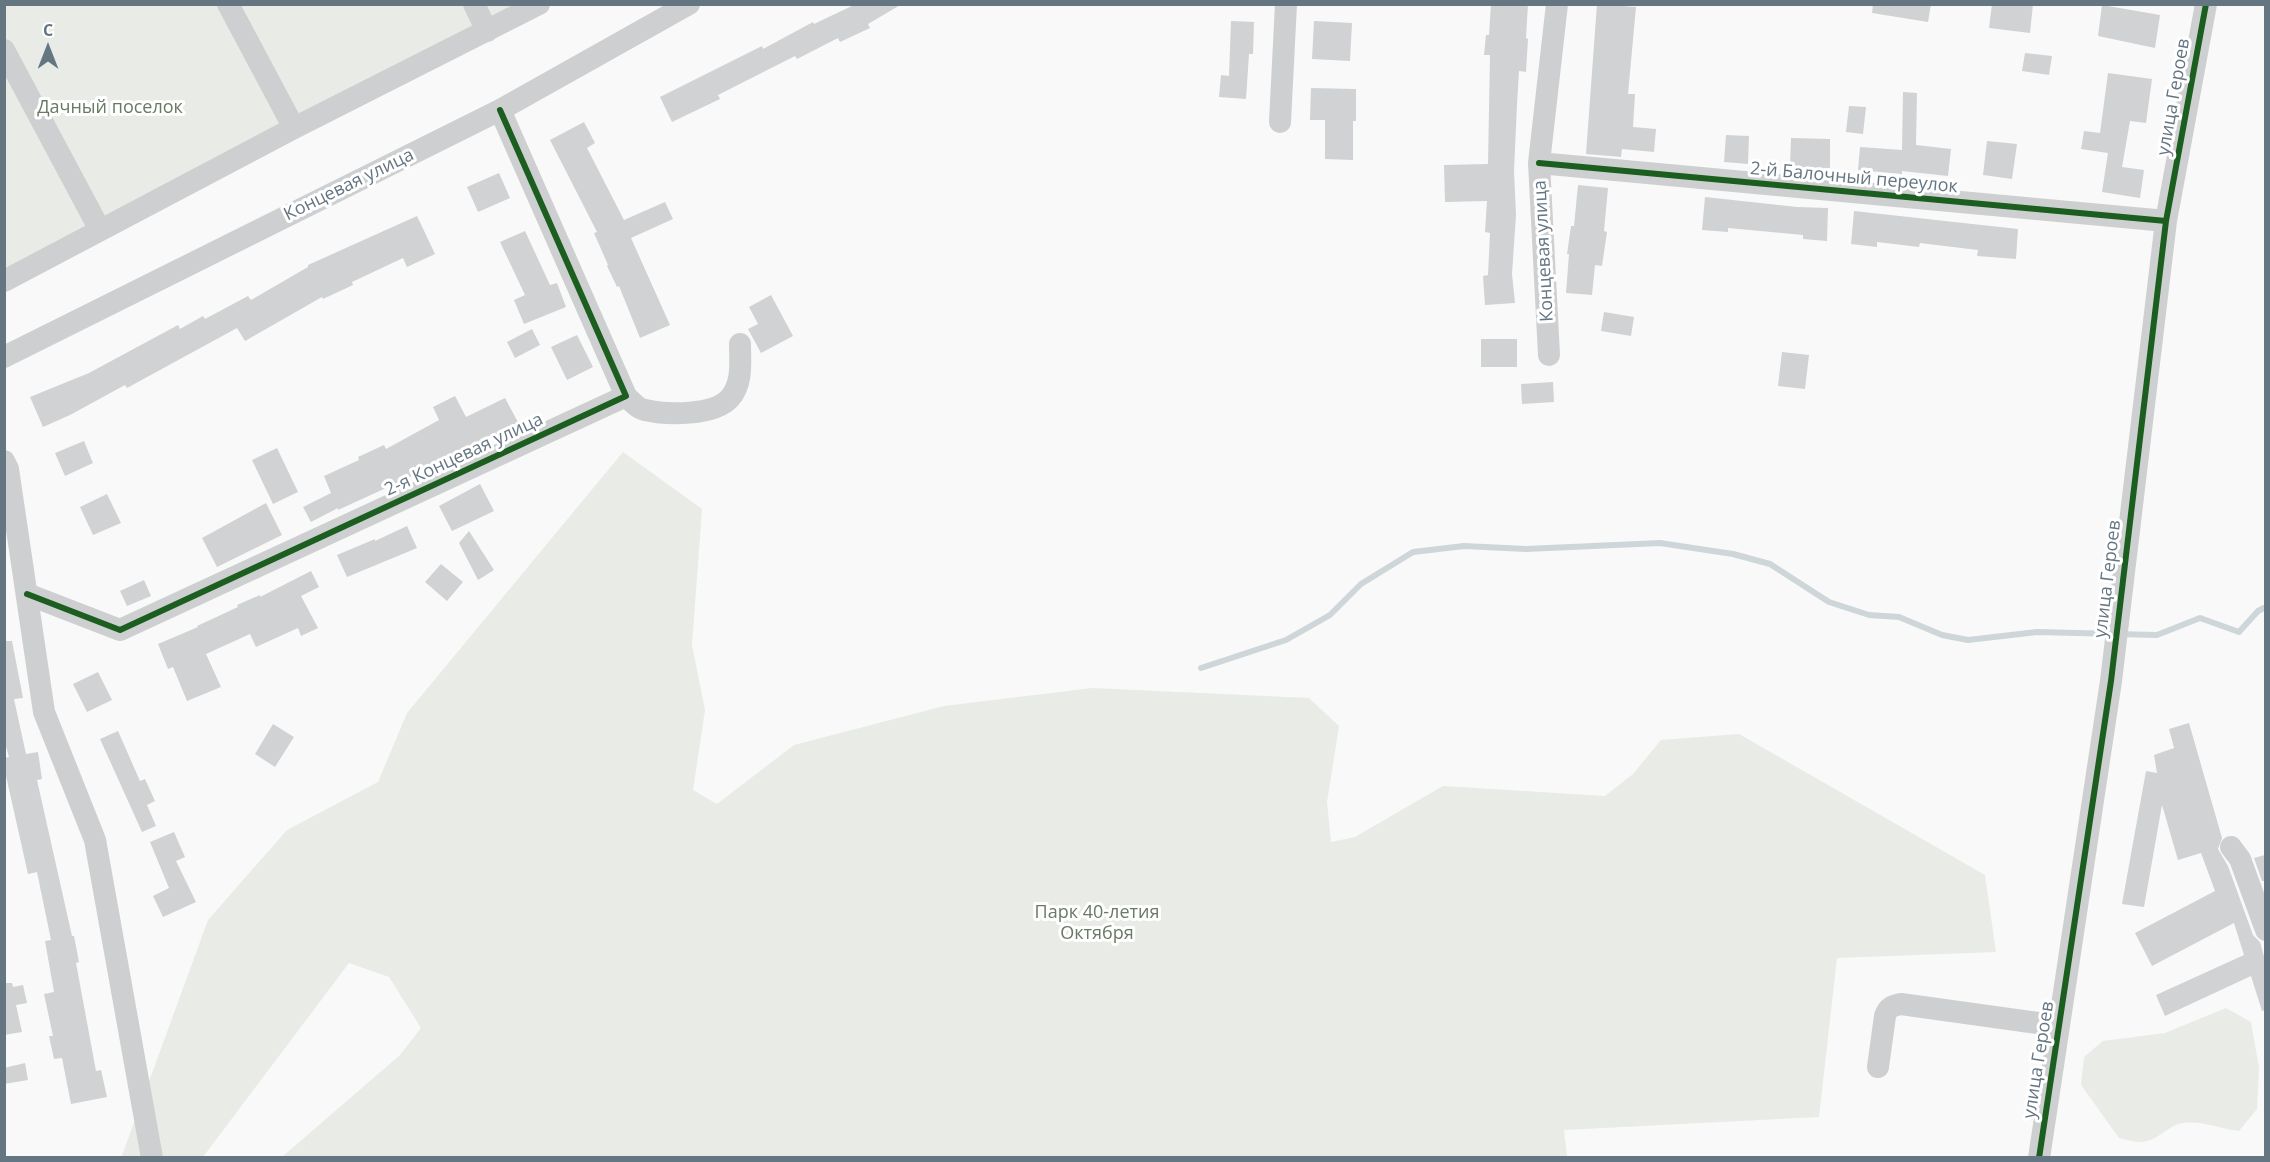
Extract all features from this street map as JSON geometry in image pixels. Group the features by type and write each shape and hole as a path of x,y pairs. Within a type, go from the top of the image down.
{"street":[{"path":"228,4 294,128"},
{"path":"474,4 487,31"},
{"path":"4,281 294,128 539,4"},
{"name":"Концевая улица","path":"4,357 500,110 689,4"},
{"path":"1280,122 1286,4"},
{"name":"Концевая улица","path":"1549,355 1539,163 1557,4"},
{"name":"улица Героев","path":"2039,1158 2111,681 2166,221 2206,4"},
{"path":"4,50 100,230"},
{"path":"500,110 626,396 642,410 692,414 717,408 731,398 740,381 740,344"},
{"name":"2-й Балочный переулок","path":"1539,163 2166,221"},
{"name":"2-я Концевая улица","path":"27,594 120,630 626,396"},
{"path":"4,461 8,469 44,712 95,840 152,1158"},
{"path":"2231,847 2240,859 2265,930"},
{"path":"1878,1067 1885,1016 1887,1009 1892,1006 1901,1005 2059,1026"}],"green space":[{"name":"Дачный поселок","path":"5,5 539,5 5,281"},
{"name":"Парк 40-летия Октября","path":"623,452 702,509 692,645 705,710 693,790 717,804 794,745 944,706 1092,688 1309,698 1339,726 1327,802 1331,842 1355,837 1443,786 1605,796 1633,774 1661,740 1739,734 1985,875 1996,952 1837,958 1819,1117 1564,1130 1567,1157 282,1157 400,1055 421,1028 389,977 349,963 203,1157 121,1158 208,920 287,830 378,782 407,713"},
{"path":"2226,1008 2251,1022 2259,1068 2257,1109 2239,1131 2202,1123 2186,1123 2175,1125 2146,1141 2137,1142 2119,1138 2081,1085 2084,1057 2103,1041 2165,1033"}],"building":[{"path":"856,4 902,4 868,24 870,28 840,42 838,38 797,59 795,56 718,95 720,99 672,122 660,97 762,46 763,49 813,22 814,24"},
{"path":"1491,4 1528,4 1526,38 1528,39 1526,72 1519,71 1517,105 1514,171 1516,215 1512,274 1515,303 1485,305 1483,276 1488,275 1490,233 1485,232 1487,201 1445,202 1444,165 1488,164 1490,55 1484,55 1486,35 1489,35"},
{"path":"1597,4 1636,7 1628,94 1635,94 1633,127 1656,129 1654,152 1622,149 1621,157 1586,154"},
{"path":"1873,4 1931,4 1928,22 1872,13"},
{"path":"1992,4 2033,4 2030,33 1989,28"},
{"path":"2102,5 2160,15 2155,48 2098,36"},
{"path":"1231,21 1254,22 1253,54 1249,54 1246,99 1219,97 1221,75 1229,76"},
{"path":"1314,21 1352,23 1350,61 1312,59"},
{"path":"2025,53 2052,56 2049,75 2022,71"},
{"path":"2108,73 2152,79 2146,123 2130,121 2122,167 2144,170 2140,198 2102,192 2108,153 2081,149 2084,131 2100,133"},
{"path":"1311,88 1356,89 1353,160 1325,159 1325,120 1310,120"},
{"path":"1903,92 1917,93 1916,145 1951,149 1948,176 1902,171 1902,174 1858,170 1860,147 1902,150"},
{"path":"1849,106 1866,107 1863,134 1846,132"},
{"path":"584,122 595,143 587,148 624,220 665,202 673,219 631,238 670,325 640,338 619,286 617,287 607,266 594,233 597,232 550,140"},
{"path":"1726,135 1749,136 1748,164 1724,162"},
{"path":"1791,138 1830,139 1830,168 1790,167"},
{"path":"1987,141 2017,144 2012,179 1983,175"},
{"path":"499,173 510,198 478,212 467,187"},
{"path":"1578,185 1608,188 1604,231 1607,232 1602,266 1595,265 1592,295 1566,293 1569,254 1567,254 1571,226 1574,226"},
{"path":"1705,197 1828,208 1827,241 1803,239 1803,235 1728,228 1728,232 1702,230"},
{"path":"1854,211 2018,229 2016,259 1977,256 1978,250 1920,243 1919,247 1877,242 1877,247 1851,244"},
{"path":"417,216 435,254 407,267 403,258 352,282 353,285 323,299 322,297 245,341 237,328 127,388 125,385 43,427 30,397 89,373 178,325 180,329 203,316 205,319 248,296 251,300 308,265"},
{"path":"525,231 550,285 557,283 566,307 524,324 514,300 525,295 500,242"},
{"path":"771,295 793,336 761,353 748,329 758,324 749,307"},
{"path":"1604,312 1634,317 1631,336 1601,331"},
{"path":"532,329 540,345 515,358 507,342"},
{"path":"577,335 593,367 567,380 551,347"},
{"path":"1481,339 1517,339 1517,367 1481,367"},
{"path":"1782,352 1809,355 1805,389 1778,386"},
{"path":"1553,382 1554,402 1522,404 1521,384"},
{"path":"455,396 466,417 505,398 520,426 497,437 495,433 421,472 311,522 303,507 331,493 324,476 359,460 358,457 384,445 386,449 439,420 433,407"},
{"path":"84,441 93,463 65,476 55,453"},
{"path":"277,448 298,492 273,504 252,460"},
{"path":"480,484 494,511 452,531 439,506"},
{"path":"107,494 121,523 93,535 80,507"},
{"path":"266,503 282,535 217,567 202,538"},
{"path":"407,526 417,548 347,577 337,555"},
{"path":"469,531 494,570 478,580 459,543"},
{"path":"441,564 463,582 447,601 425,582"},
{"path":"311,571 319,587 301,596 318,628 301,636 298,628 256,647 250,634 206,654 221,687 187,701 173,667 168,669 158,644 198,627 238,607 237,605 260,595 260,597"},
{"path":"144,580 151,596 127,606 120,591"},
{"path":"4,641 12,641 23,698 14,699 26,754 38,752 42,779 37,780 72,936 74,936 79,962 76,963 96,1071 101,1070 107,1097 71,1104 62,1058 54,1059 49,1036 53,1036 44,994 54,992 45,941 51,940 37,872 28,874 4,767 4,758 9,757 4,739"},
{"path":"98,672 112,700 87,712 73,684"},
{"path":"2189,723 2222,838 2218,849 2228,866 2253,935 2260,942 2265,960 2265,1010 2262,1011 2251,976 2165,1016 2156,995 2244,955 2234,923 2152,966 2135,933 2215,891 2201,853 2178,860 2162,805 2144,907 2122,904 2146,771 2157,773 2154,755 2174,748 2169,729"},
{"path":"273,724 294,737 275,767 255,754"},
{"path":"118,731 140,781 145,779 155,801 147,805 156,826 142,832 100,739"},
{"path":"174,832 185,857 176,861 196,902 163,917 153,896 169,888 150,842"},
{"path":"2265,855 2265,881 2262,881 2254,858"},
{"path":"4,983 12,983 13,987 23,985 27,1003 16,1005 22,1032 4,1035"},
{"path":"25,1063 28,1080 4,1084 4,1068"}],"waterway":[{"path":"1201,668 1286,640 1330,615 1361,584 1413,552 1464,546 1526,549 1660,543 1733,554 1770,564 1829,602 1869,615 1899,617 1942,635 1968,640 2037,632 2157,635 2200,618 2239,632 2258,611 2266,607"}],"cycle path":[{"path":"2039,1158 2111,681 2166,221 2206,4"},
{"path":"27,594 120,630 626,396 500,110"},
{"path":"1539,163 2166,221"}]}
